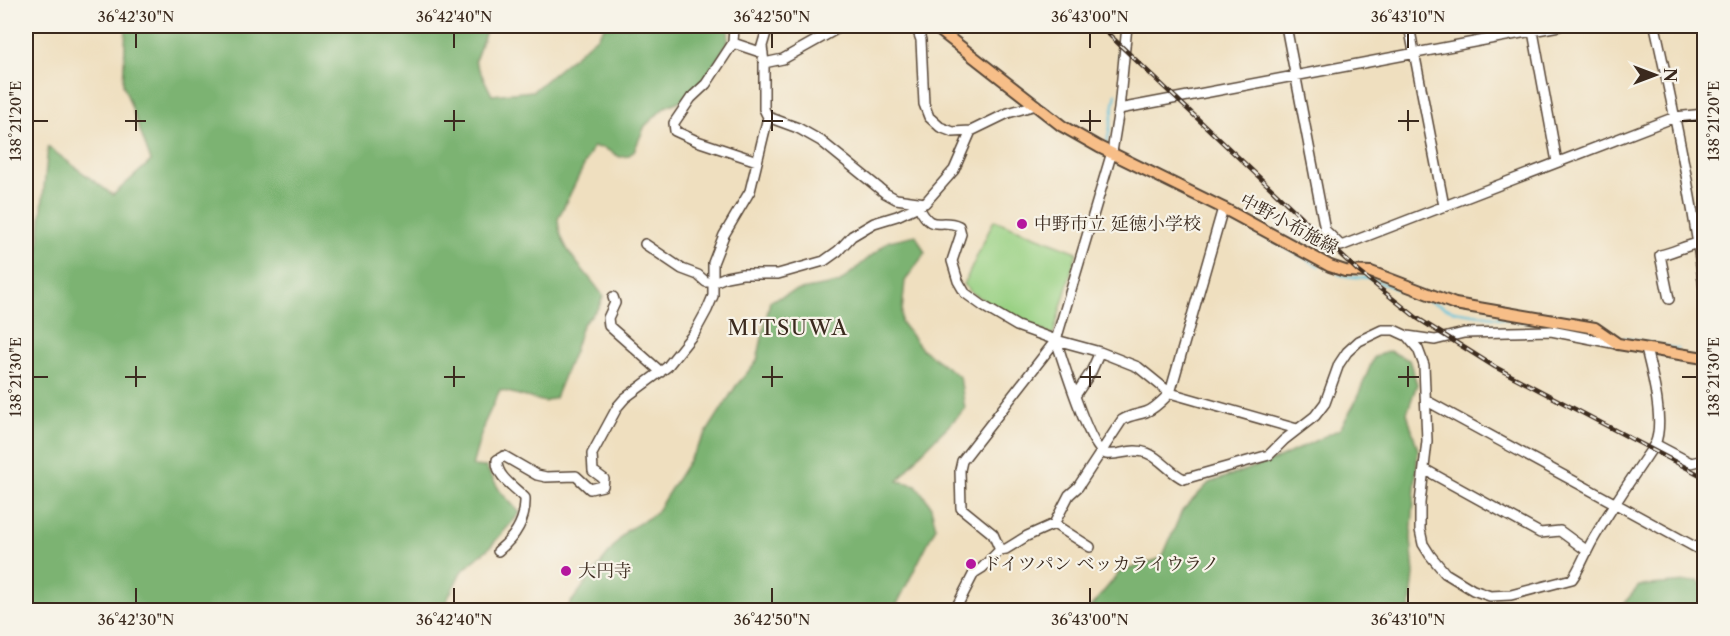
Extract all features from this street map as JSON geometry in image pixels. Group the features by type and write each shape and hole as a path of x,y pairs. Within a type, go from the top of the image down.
{"main road":[{"name":"中野小布施線","path":"934,26 1062,126 1099,147 1223,208 1330,266 1346,271 1371,272 1455,304 1594,328 1618,344 1704,358"}],"street":[{"path":"734,26 733,43 706,84 691,98 674,123 675,131 697,141 757,160"},
{"path":"498,552 516,532 526,510 525,498 500,473 496,467 497,460 504,456 537,476 576,476 590,489 603,486 604,479 593,471 592,453 618,406 625,398 661,372 694,332 707,310 713,296 713,262 717,249 750,191 768,117 764,109 763,39 768,26"},
{"path":"733,43 764,58 783,59 842,26"},
{"path":"916,26 921,40 924,104 929,117 940,127 952,132 971,131 1008,113 1036,105"},
{"path":"1000,550 993,534 961,508 960,470 963,461 1056,340 1112,152 1119,109 1127,26"},
{"path":"1286,26 1325,230 1341,246 1676,117 1704,114"},
{"path":"1409,26 1444,206"},
{"path":"1119,109 1532,28 1559,26"},
{"path":"1655,26 1676,117 1699,243 1704,288"},
{"path":"1532,28 1557,162"},
{"path":"768,117 798,128 821,141 885,193 896,199 922,205"},
{"path":"645,244 706,282 742,274 778,274 824,261 838,251 852,236 874,223 922,205 954,170 971,131"},
{"path":"922,205 924,218 930,222 938,225 950,222 959,226 961,234 952,261 958,281 965,293 1017,326 1100,352 1138,368 1170,393 1297,429"},
{"path":"955,610 974,573 1000,550 1054,524 1069,495 1078,487 1122,420 1132,414 1147,412 1170,393 1223,208"},
{"path":"1669,299 1660,255 1699,243"},
{"path":"613,297 615,303 608,318 609,326 661,372"},
{"path":"1056,340 1087,427 1101,451 1107,454 1137,450 1143,452 1160,461 1174,475 1184,479 1269,455 1315,416 1325,403 1339,364 1347,352 1359,341 1382,330 1394,330 1407,336 1435,340 1464,333 1551,332 1618,344"},
{"path":"1407,336 1418,350 1425,365 1427,401 1420,502 1420,530 1423,544 1439,568 1473,590 1490,596 1511,595 1572,579 1576,574 1586,550 1614,503 1660,434 1655,385 1646,348"},
{"path":"1075,396 1100,352"},
{"path":"1427,401 1704,552"},
{"path":"1655,444 1691,463 1704,460"},
{"path":"1424,469 1540,533 1560,531 1586,550"},
{"path":"1054,524 1090,547"}],"green space":[{"path":"126,26 488,26 475,61 492,95 533,91 598,36 605,26 729,26 728,42 704,80 684,99 665,107 645,126 634,151 628,156 620,157 604,148 593,147 558,219 568,251 603,296 599,307 582,325 555,398 545,402 500,390 484,424 472,466 486,467 500,491 520,513 490,547 461,572 442,610 26,610 26,284 36,269 48,147 113,195 151,161 123,84"},
{"path":"994,220 1077,252 1053,335 1019,322 969,291 964,284"},
{"path":"916,235 925,253 905,281 901,322 922,349 960,377 965,409 921,453 898,481 916,485 930,504 936,527 894,610 565,610 626,531 655,514 736,386 757,361 770,301 795,291 839,283 889,241"},
{"path":"1389,351 1409,360 1417,384 1407,413 1418,450 1411,538 1414,574 1410,610 1088,610 1120,572 1162,558 1182,511 1209,483 1275,460 1340,429 1354,405 1374,357"},
{"path":"1698,581 1704,587 1704,610 1618,610 1639,586"}],"waterway":[{"path":"1119,26 1119,58"},
{"path":"1107,143 1116,93"},
{"path":"1704,166 1704,176"},
{"path":"1202,204 1218,212"},
{"path":"1240,223 1319,266"},
{"path":"1338,274 1374,280 1454,311 1534,323"},
{"path":"1624,338 1678,349"}],"railway":[{"path":"1100,26 1358,271 1417,318 1495,367 1704,477"}],"place":[{"name":"中野市立 延徳小学校","path":"1022,224"},
{"name":"ドイツパン ベッカライウラノ","path":"971,564"},
{"name":"大円寺","path":"566,571"}],"district":[{"name":"MITSUWA","path":"788,328"}]}
